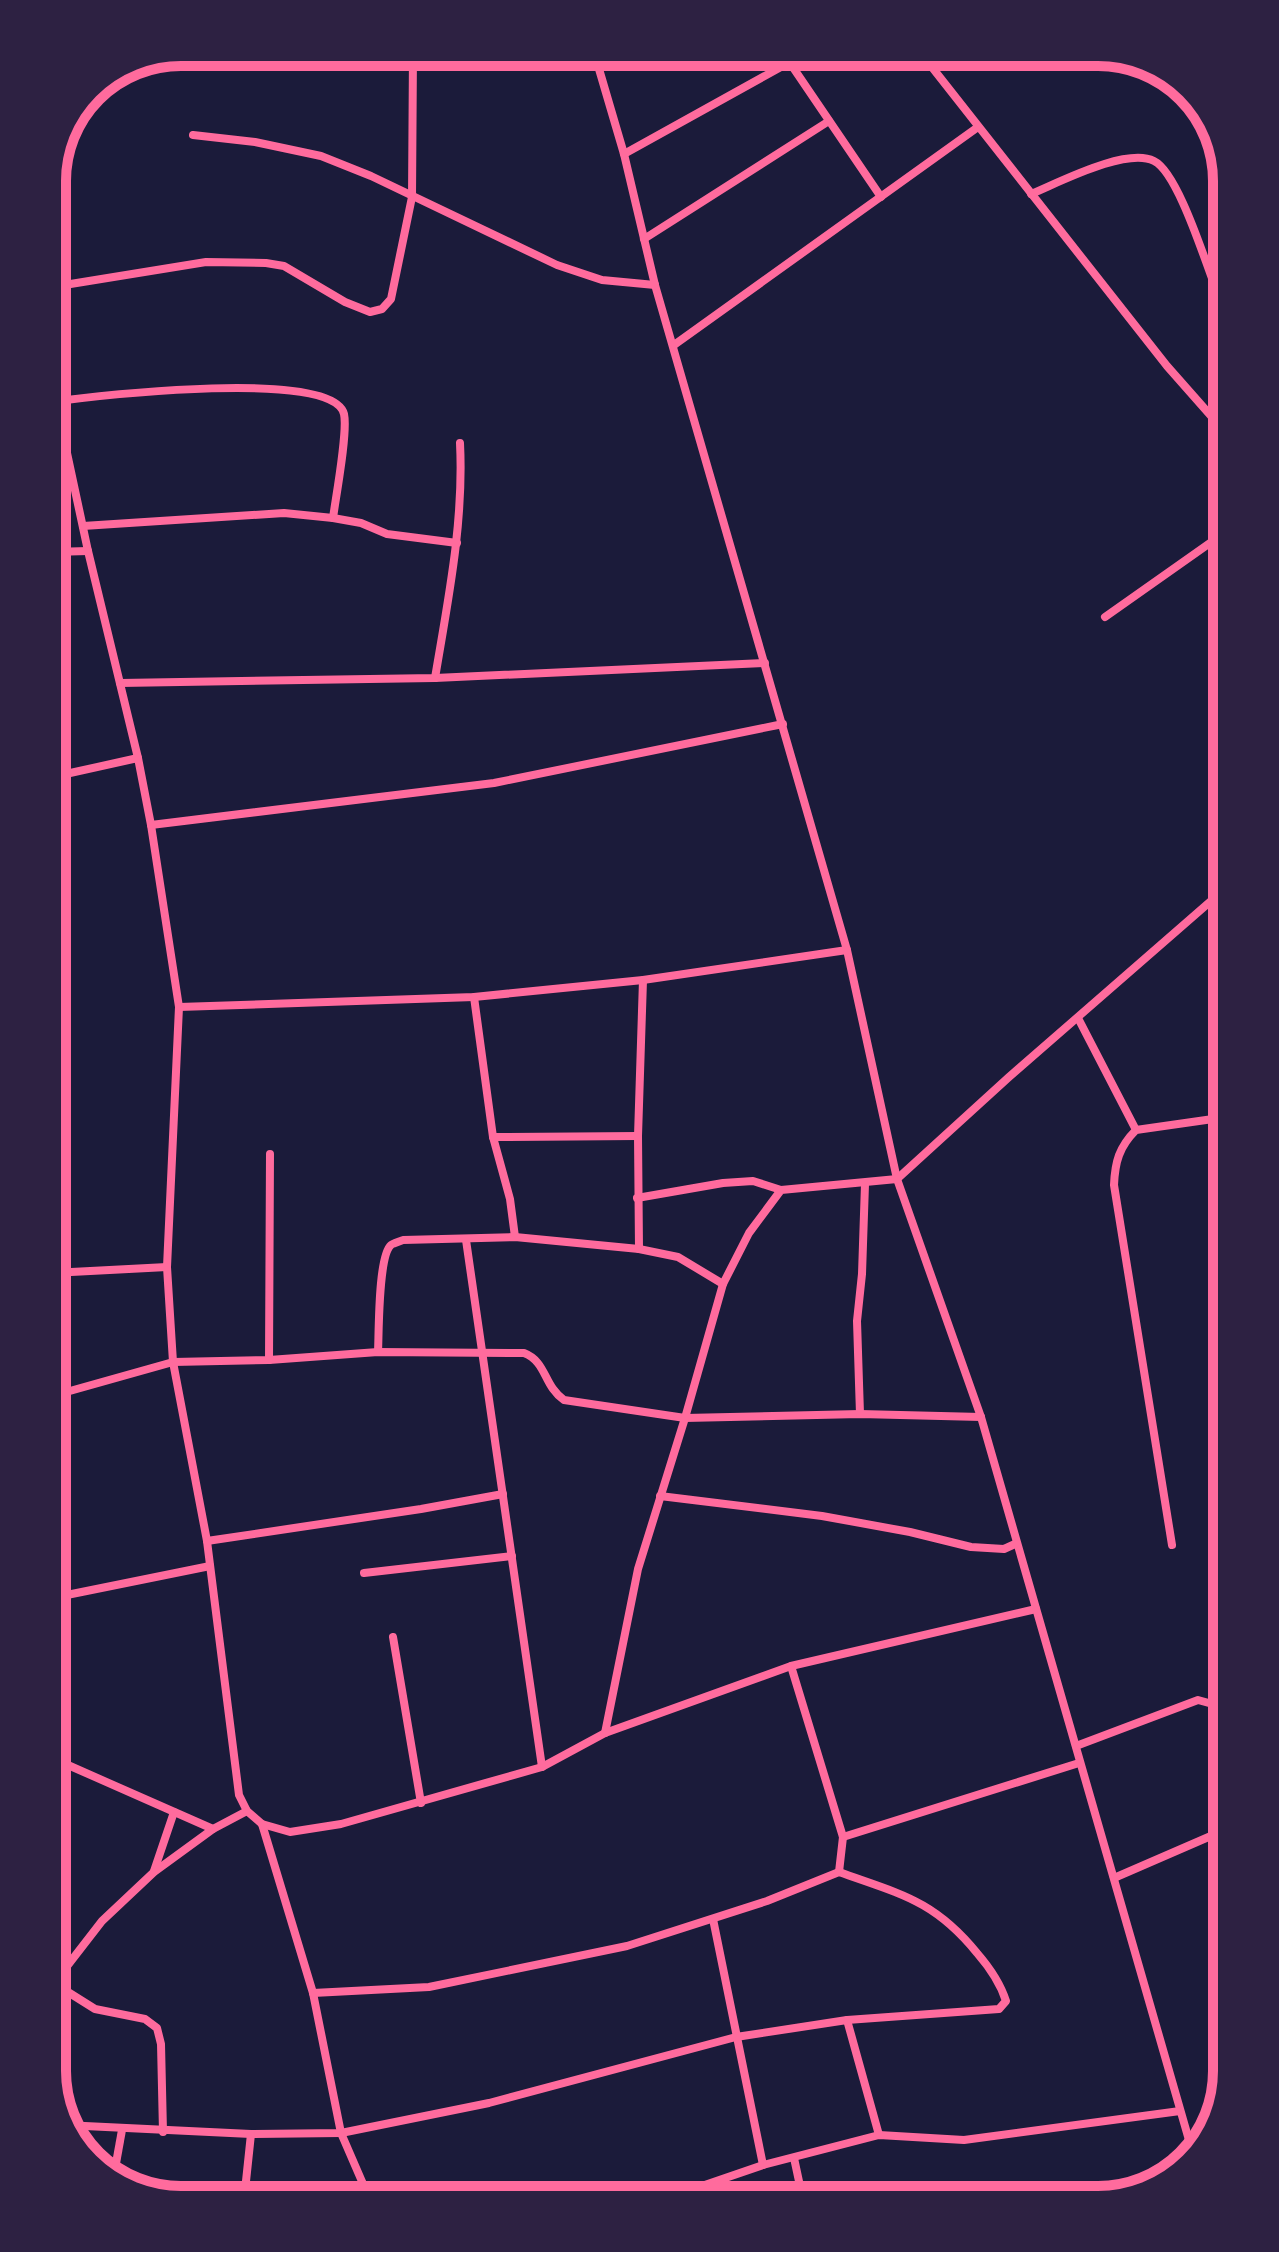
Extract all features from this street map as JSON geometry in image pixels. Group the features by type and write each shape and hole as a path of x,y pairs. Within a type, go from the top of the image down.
{"street":[{"path":"66,285 206,262 266,263 284,266 345,302 370,312 382,309 391,299 412,197 413,66"},
{"path":"598,66 624,154 655,285 847,950 897,1179 981,1417 1015,1544 1189,2141"},
{"path":"624,154 785,66"},
{"path":"792,66 881,197"},
{"path":"931,66 1167,366 1213,418"},
{"path":"644,239 829,121"},
{"path":"674,345 978,127"},
{"path":"193,135 255,142 321,156 371,176 557,265 602,280 655,285"},
{"path":"1031,194 1115,162 1135,158 1153,160 1164,170 1177,191 1213,281"},
{"path":"66,400 179,388 285,389 314,394 335,402 344,412 344,429 333,518"},
{"path":"66,441 88,551 138,758 179,1007 167,1267 173,1362 207,1541 239,1795 247,1811 262,1824 290,1832 341,1824 542,1767 605,1733 791,1666 1036,1609"},
{"path":"435,678 457,543 462,480 460,443"},
{"path":"83,526 284,513 333,518 361,523 387,534 457,543"},
{"path":"1105,617 1213,541"},
{"path":"66,552 88,551"},
{"path":"120,683 435,678 765,663"},
{"path":"151,825 494,783 783,724"},
{"path":"66,774 138,758"},
{"path":"637,1198 723,1183 753,1181 781,1190 897,1179 1213,899"},
{"path":"179,1007 474,997 643,980 847,950"},
{"path":"639,1249 637,1198 643,980"},
{"path":"474,997 493,1137 510,1199 515,1237"},
{"path":"1078,1018 1136,1130"},
{"path":"1172,1545 1114,1185 1115,1160 1136,1130 1213,1119"},
{"path":"493,1137 638,1136"},
{"path":"269,1360 270,1154"},
{"path":"860,1414 857,1321 865,1184"},
{"path":"605,1733 638,1569 723,1284 749,1233 781,1190"},
{"path":"378,1352 385,1254 391,1244 403,1240 515,1237 639,1249 678,1257 723,1284"},
{"path":"466,1240 542,1767"},
{"path":"66,1272 167,1267"},
{"path":"66,1392 173,1362 269,1360 378,1352 524,1353 541,1366 553,1392 564,1400 685,1418 860,1414 981,1417"},
{"path":"207,1541 503,1494"},
{"path":"660,1496 822,1516 971,1547 1004,1549 1015,1544"},
{"path":"364,1573 512,1556"},
{"path":"66,1595 210,1566"},
{"path":"393,1637 421,1803"},
{"path":"791,1666 843,1837 839,1872"},
{"path":"1076,1746 1198,1700 1213,1704"},
{"path":"843,1837 1079,1763"},
{"path":"66,1764 213,1829"},
{"path":"66,1966 102,1921 154,1872 213,1829 247,1811"},
{"path":"154,1872 174,1812"},
{"path":"262,1824 313,1993 341,2133 364,2186"},
{"path":"1114,1878 1213,1835"},
{"path":"80,2126 163,2132 341,2133 489,2103 736,2037 847,2020 999,2009 1006,2001 1000,1984 958,1928 912,1898 839,1872 767,1901 627,1946 429,1987 313,1993"},
{"path":"713,1919 763,2165"},
{"path":"66,1990 95,2009 145,2019 157,2028 161,2044 163,2132"},
{"path":"847,2020 879,2135"},
{"path":"708,2186 763,2165 879,2135 964,2140 1180,2111"},
{"path":"116,2166 122,2130"},
{"path":"245,2186 251,2134"},
{"path":"794,2158 800,2186"}]}
